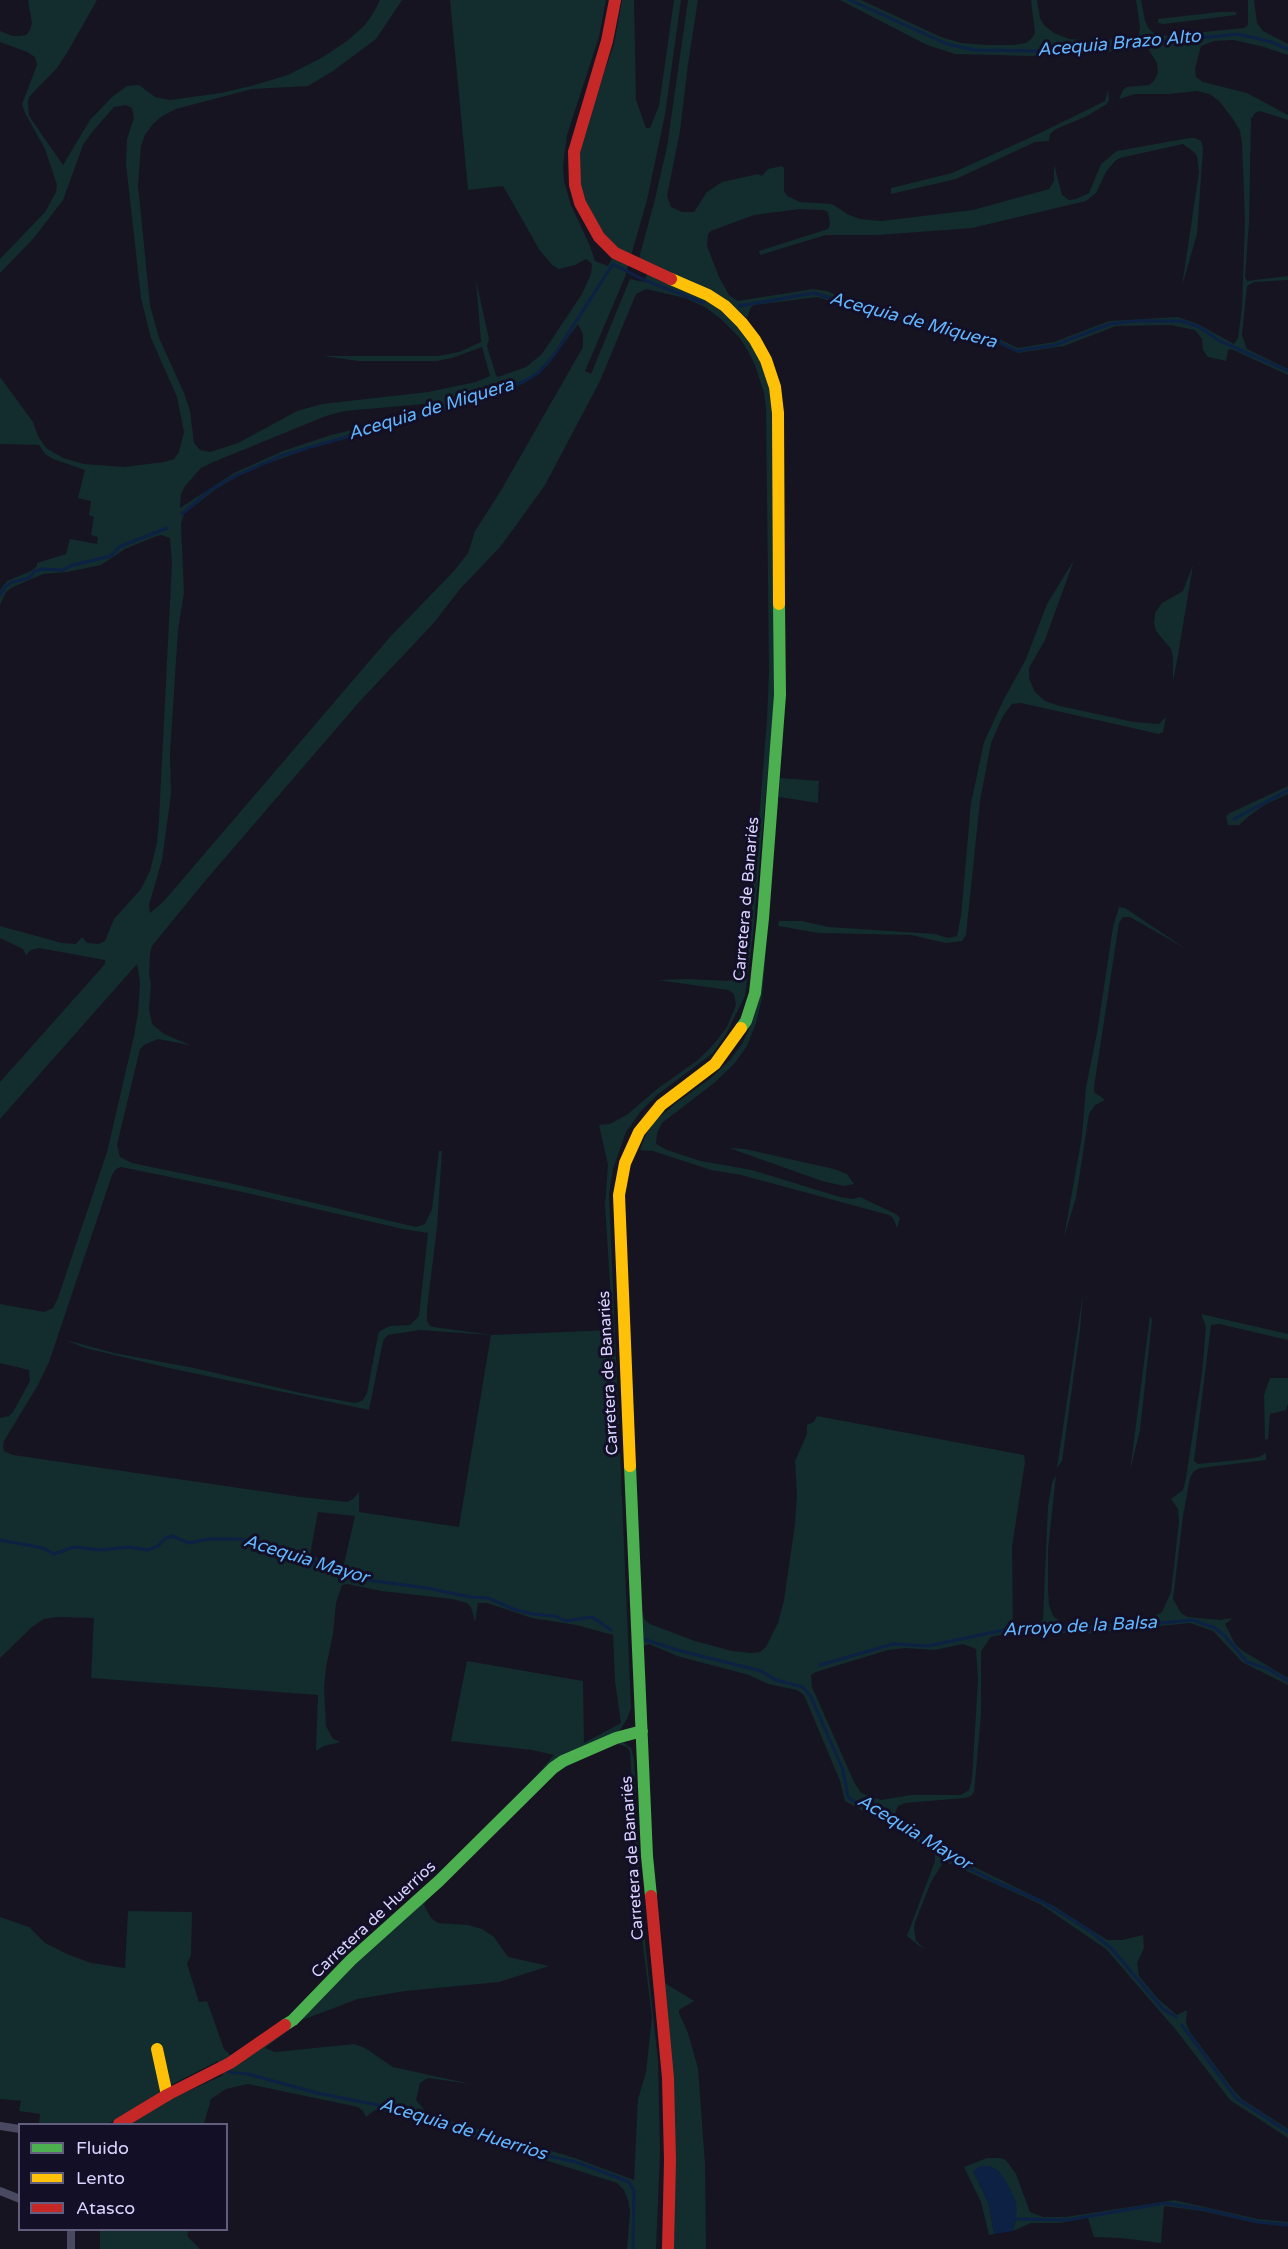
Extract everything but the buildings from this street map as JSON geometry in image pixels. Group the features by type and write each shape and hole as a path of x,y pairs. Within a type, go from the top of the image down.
{"street":[{"name":"Carretera de Banariés","path":"615,0 608,41 578,135 573,169 578,194 588,220 599,237 615,253 697,290 729,310 755,340 772,378 777,413 781,670 777,753 759,964 750,1008 739,1034 706,1072 661,1105 646,1121 628,1153 620,1184 618,1213 647,1856 667,2066 670,2160 668,2249"},
{"name":"Carretera de Huerrios","path":"121,2123 167,2095 230,2063 299,2014 351,1960 440,1881 553,1768 563,1761 616,1738 642,1731"},
{"path":"157,2049 167,2095"},
{"path":"0,2126 18,2129"},
{"path":"0,2191 18,2198"},
{"path":"71,2231 71,2249"}],"green space":[{"path":"28,0 97,0 57,68 29,97 29,116 63,165 90,120 112,97 127,86 139,85 155,97 170,100 221,93 288,75 323,57 347,41 365,25 380,0 402,0 376,39 333,71 308,86 252,89 176,109 162,116 145,135 141,146 138,185 150,305 159,338 190,411 194,443 200,450 210,452 238,443 297,411 322,404 428,392 476,382 490,376 482,347 437,361 359,361 323,356 438,356 459,352 481,342 476,280 489,339 487,346 498,377 526,367 542,354 582,294 591,274 592,264 586,259 575,265 559,269 552,265 539,249 503,186 468,190 450,0 606,0 599,37 567,135 563,166 564,181 571,205 595,261 608,266 618,248 600,230 585,202 581,188 579,159 583,134 614,44 622,0 634,0 636,100 646,128 650,128 659,106 674,0 681,0 665,115 647,200 625,277 585,371 591,374 630,279 644,282 647,274 708,300 731,318 756,350 767,377 773,413 776,640 774,737 769,760 745,996 725,1036 713,1053 657,1095 641,1111 626,1132 613,1169 609,1194 631,1708 618,1733 621,1741 631,1748 634,1759 641,1905 658,2061 660,2153 656,2249 627,2249 630,2212 624,2190 617,2183 407,2116 375,2110 366,2117 358,2107 248,2084 226,2089 211,2099 204,2123 133,2123 167,2101 223,2075 218,2061 169,2086 118,2120 108,2123 39,2123 40,2114 19,2111 21,2101 0,2099 0,1917 29,1927 45,1943 67,1954 91,1963 125,1968 128,1911 192,1912 191,1955 187,1964 199,2002 207,2001 224,2049 231,2056 281,2023 402,1911 528,1785 554,1755 532,1750 451,1741 467,1661 583,1681 584,1743 621,1723 615,1681 613,1635 576,1625 532,1618 487,1603 478,1603 475,1622 471,1607 467,1603 347,1584 342,1585 336,1603 324,1688 326,1726 333,1739 341,1742 324,1746 316,1751 318,1695 91,1678 94,1618 44,1619 32,1627 0,1658 0,1418 9,1416 13,1412 30,1381 29,1370 0,1363 0,1304 44,1312 53,1308 58,1298 107,1152 134,1036 140,982 137,964 0,1119 0,1082 105,964 105,960 39,948 31,950 26,955 23,949 0,938 0,926 62,943 76,944 82,937 87,943 98,944 105,941 114,919 141,889 150,871 157,843 159,819 172,562 170,538 161,535 125,549 101,565 43,574 11,588 6,592 0,605 0,590 7,581 31,571 37,563 66,554 70,539 97,544 98,537 91,535 94,517 89,515 91,501 78,498 85,470 53,459 45,454 39,445 0,444 0,377 33,422 46,448 63,458 84,464 124,467 164,462 174,459 179,452 184,432 177,397 151,338 141,298 126,164 127,139 134,118 132,108 126,105 114,107 93,131 83,145 63,200 33,239 0,273 0,259 45,212 56,192 57,185 45,149 22,104 37,65 35,57 0,42 0,31 20,36 26,35 32,23","holes":["646,289 685,298 705,307 721,319 739,337 748,351 764,393 769,672 748,955 736,978 728,981 658,980 728,990 734,994 736,1005 727,1027 698,1060 657,1089 628,1114 610,1124 599,1125 608,1165 605,1205 611,1330 492,1335 433,1327 427,1320 427,1309 437,1227 442,1151 439,1151 432,1209 425,1224 416,1227 234,1184 132,1163 120,1157 117,1145 140,1049 158,1039 190,1045 164,1034 152,1024 149,1009 150,954 152,946 205,881 360,701 432,625 461,588 500,547 545,485 600,381 636,294","578,324 583,334 583,347 500,492 475,531 468,553 454,571 390,637 164,901 150,913 149,905 162,860 171,794 170,753 178,630 184,593 181,523 184,514 216,489 260,466 320,445 484,402 526,382 548,365","435,403 438,406 437,409 331,435 283,451 234,473 180,508 181,494 185,486 201,468 211,463 326,416 345,411","121,1167 428,1233 419,1316 410,1325 390,1326 380,1331 367,1393 359,1402 301,1393 194,1368 114,1353 66,1340 85,1348 169,1368 369,1410 382,1346 388,1335 420,1330 491,1335 459,1527 359,1512 359,1492 347,1502 301,1497 13,1455 4,1451 4,1441 38,1385 49,1362 112,1175 116,1169","318,1512 355,1516 343,1568 310,1555","615,1743 627,1747 630,1751 638,1906 652,2017 646,2072 638,2099 634,2180 575,2158 433,2116 425,2111 416,2100 420,2083 428,2078 471,2084 393,2067 365,2048 354,2044 275,2052 265,2048 302,2020 358,1999 405,1991 499,1982 549,1966 508,1957 494,1937 482,1929 468,1925 438,1923 431,1918 424,1905 528,1796 554,1773"]},
{"path":"688,0 698,0 680,131 667,196 671,207 682,212 694,212 707,192 722,182 758,174 762,176 768,169 782,166 784,168 784,191 787,196 800,202 832,204 860,219 881,221 973,210 1049,189 1054,181 1054,164 1062,195 1069,200 1089,193 1101,164 1117,151 1189,138 1201,141 1203,148 1197,234 1182,286 1199,172 1197,156 1183,144 1120,158 1106,172 1096,193 1086,201 972,228 878,235 826,235 760,255 759,251 828,229 830,224 828,212 800,209 754,215 708,234 707,246 719,277 729,295 738,301 813,289 827,291 864,307 919,319 938,327 986,333 1018,348 1054,342 1109,321 1178,317 1198,324 1234,344 1238,338 1242,308 1245,220 1240,131 1220,102 1210,94 1197,91 1135,94 1119,99 1127,87 1149,85 1154,81 1158,73 1157,63 1148,49 1032,56 955,54 927,45 840,0 861,0 941,37 961,43 1014,45 1026,43 1035,33 1031,0 1037,0 1040,18 1045,26 1054,33 1069,39 1096,41 1134,37 1139,34 1136,0 1141,0 1149,29 1156,35 1163,36 1244,28 1248,25 1248,0 1254,0 1257,23 1263,31 1288,44 1288,55 1234,40 1214,41 1201,46 1195,69 1196,77 1203,82 1247,93 1288,115 1288,120 1260,111 1255,113 1251,119 1249,222 1245,277 1247,281 1288,276 1288,280 1254,282 1247,286 1242,335 1247,349 1288,369 1288,375 1231,349 1228,350 1226,361 1208,357 1203,350 1202,339 1195,330 1171,325 1116,326 1064,346 1018,353 989,339 943,334 915,323 881,316 817,297 755,305 751,307 747,318 718,296 639,258 667,147"},
{"path":"1236,12 1236,15 1158,23 1158,19"},
{"path":"1108,90 1107,104 1085,117 1056,129 1050,134 1049,141 1035,142 956,179 891,194 891,188 952,173 1038,134 1105,101"},
{"path":"1074,560 1045,640 1029,668 1029,678 1035,692 1045,701 1060,706 1134,722 1159,724 1166,717 1163,732 1159,734 1021,703 1012,704 1003,716 991,743 980,801 966,935 962,941 946,943 911,935 819,933 778,926 779,921 802,921 829,927 935,934 948,938 957,936 961,916 971,803 984,742 1026,659 1047,604"},
{"path":"1193,565 1173,681 1171,649 1156,631 1155,613 1162,603 1183,591"},
{"path":"780,778 819,781 818,803 779,797"},
{"path":"1288,786 1288,794 1266,804 1239,825 1228,825 1226,816 1230,813"},
{"path":"1119,907 1125,908 1186,949 1130,917 1123,917 1119,923 1094,1087 1094,1092 1105,1100 1095,1105 1089,1114 1076,1198 1064,1237 1082,1136 1086,1087 1097,1033 1113,927"},
{"path":"768,926 762,998 747,1046 734,1064 714,1083 662,1123 657,1133 656,1144 701,1161 752,1170 840,1197 852,1199 860,1197 896,1214 900,1218 897,1228 893,1218 889,1215 741,1175 711,1170 653,1151 640,1150 646,1134 655,1121 711,1078 730,1060 742,1044 752,1023 759,996"},
{"path":"729,1148 745,1149 834,1169 847,1174 854,1184 844,1186 822,1181"},
{"path":"1083,1293 1062,1461 1057,1468"},
{"path":"1201,1314 1288,1334 1288,1340 1219,1324 1211,1325 1194,1461 1198,1464 1247,1459 1266,1453 1266,1460 1200,1468 1194,1471 1190,1478 1183,1516 1173,1599 1181,1613 1188,1617 1220,1620 1233,1618 1225,1624 1235,1644 1288,1678 1288,1685 1242,1662 1213,1631 1190,1623 1084,1634 1019,1631 991,1637 981,1651 981,1715 974,1792 965,1798 905,1803 898,1806 895,1814 899,1820 948,1854 1054,1906 1107,1940 1122,1940 1143,1935 1144,1948 1137,1963 1139,1976 1158,1999 1177,2015 1187,2010 1186,2023 1190,2032 1235,2092 1288,2129 1288,2138 1230,2100 1176,2030 1106,1949 1040,1904 944,1861 931,1882 915,1922 916,1941 925,1949 918,1945 907,1936 935,1861 935,1855 933,1851 915,1840 845,1801 840,1781 804,1695 797,1690 768,1684 749,1675 677,1656 649,1644 643,1646 642,1612 645,1620 650,1624 695,1641 732,1651 752,1653 760,1652 766,1647 778,1623 784,1600 795,1524 797,1495 795,1461 807,1434 807,1425 814,1422 817,1416 1024,1455 1025,1462 1012,1547 1013,1624 1039,1624 1043,1619 1048,1506 1052,1483 1056,1475 1048,1549 1049,1605 1053,1616 1065,1625 1100,1625 1150,1619 1162,1612 1171,1592 1179,1522 1178,1509 1171,1499 1183,1490 1186,1478 1202,1373 1206,1327","holes":["963,1644 976,1649 978,1680 972,1779 969,1790 961,1795 911,1795 881,1800 861,1793 812,1687 811,1675 888,1650 905,1648 934,1650"]},
{"path":"1150,1316 1152,1320 1140,1430 1130,1471"},
{"path":"1270,1378 1288,1378 1288,1404 1286,1410 1270,1414 1268,1439 1265,1440 1264,1395"},
{"path":"665,1983 694,2001 679,2010 679,2013 688,2033 698,2068 705,2164 706,2249 674,2249 674,2098"},
{"path":"987,2158 1006,2160 1016,2174 1030,2212 1043,2217 1066,2217 1174,2200 1258,2219 1288,2222 1288,2226 1255,2223 1202,2211 1164,2206 1161,2243 1094,2237 1088,2218 1060,2223 1031,2223 1013,2231 1016,2219 973,2171 989,2204 994,2234 989,2235 981,2202 964,2167"},
{"path":"100,2231 189,2231 187,2236 200,2249 100,2249"}],"water":[{"path":"981,2166 990,2166 999,2171 1015,2199 1017,2210 1013,2231 994,2234 989,2204 973,2171"}],"waterway":[{"name":"Acequia Brazo Alto","path":"850,0 947,44 975,50 1054,53 1238,34 1271,42 1288,49"},
{"name":"Acequia de Miquera","path":"182,514 209,491 231,478 283,455 438,411 525,381 538,373 555,354 613,264 644,280 704,303"},
{"name":"Acequia de Miquera","path":"739,306 814,293 886,315 917,321 937,330 985,336 1017,351 1055,345 1110,324 1135,321 1181,321 1199,327 1220,341 1288,371"},
{"name":"Acequia de Miquera","path":"0,595 6,586 12,582 29,578 35,571 63,570 73,565 111,556 119,547 167,528"},
{"path":"1234,819 1288,790"},
{"name":"Acequia Mayor","path":"0,1540 43,1548 54,1554 74,1547 100,1550 129,1547 148,1550 172,1536 189,1543 208,1539 239,1539 274,1546 360,1579 488,1598 516,1610 555,1616 566,1621 592,1617 611,1630"},
{"name":"Arroyo de la Balsa","path":"820,1665 893,1644 928,1646 1018,1627 1083,1630 1193,1620 1215,1628 1247,1662 1268,1669 1288,1681"},
{"name":"Acequia Mayor","path":"643,1639 761,1671 776,1680 803,1687 811,1697 843,1770 848,1797 901,1825 955,1861 1043,1902 1090,1931 1111,1948 1162,2008 1176,2017"},
{"name":"Acequia Mayor","path":"1182,2025 1236,2098 1288,2132"},
{"name":"Acequia de Huerrios","path":"228,2072 248,2074 317,2093 413,2112 539,2154 576,2162 629,2182 634,2191 633,2249"},
{"path":"1016,2219 1068,2220 1165,2203 1258,2222 1288,2225"}],"traffic: fast":[{"path":"741,1028 746,1021 755,993 763,918 780,695 779,604"},
{"path":"630,1466 647,1856 651,1896"},
{"path":"285,2025 293,2020 351,1960 439,1881 553,1768 563,1761 616,1738 642,1731"}],"traffic: slow":[{"path":"671,279 708,295 725,306 742,323 766,360 775,387 778,413 779,604"},
{"path":"630,1466 619,1195 625,1163 639,1132 661,1105 715,1064 741,1028"},
{"path":"157,2049 167,2095"}],"traffic: jam":[{"path":"615,0 607,41 574,152 575,185 580,203 599,237 615,253 671,279"},
{"path":"651,1896 668,2078 670,2160 668,2249"},
{"path":"121,2123 167,2095 230,2063 285,2025"}]}
